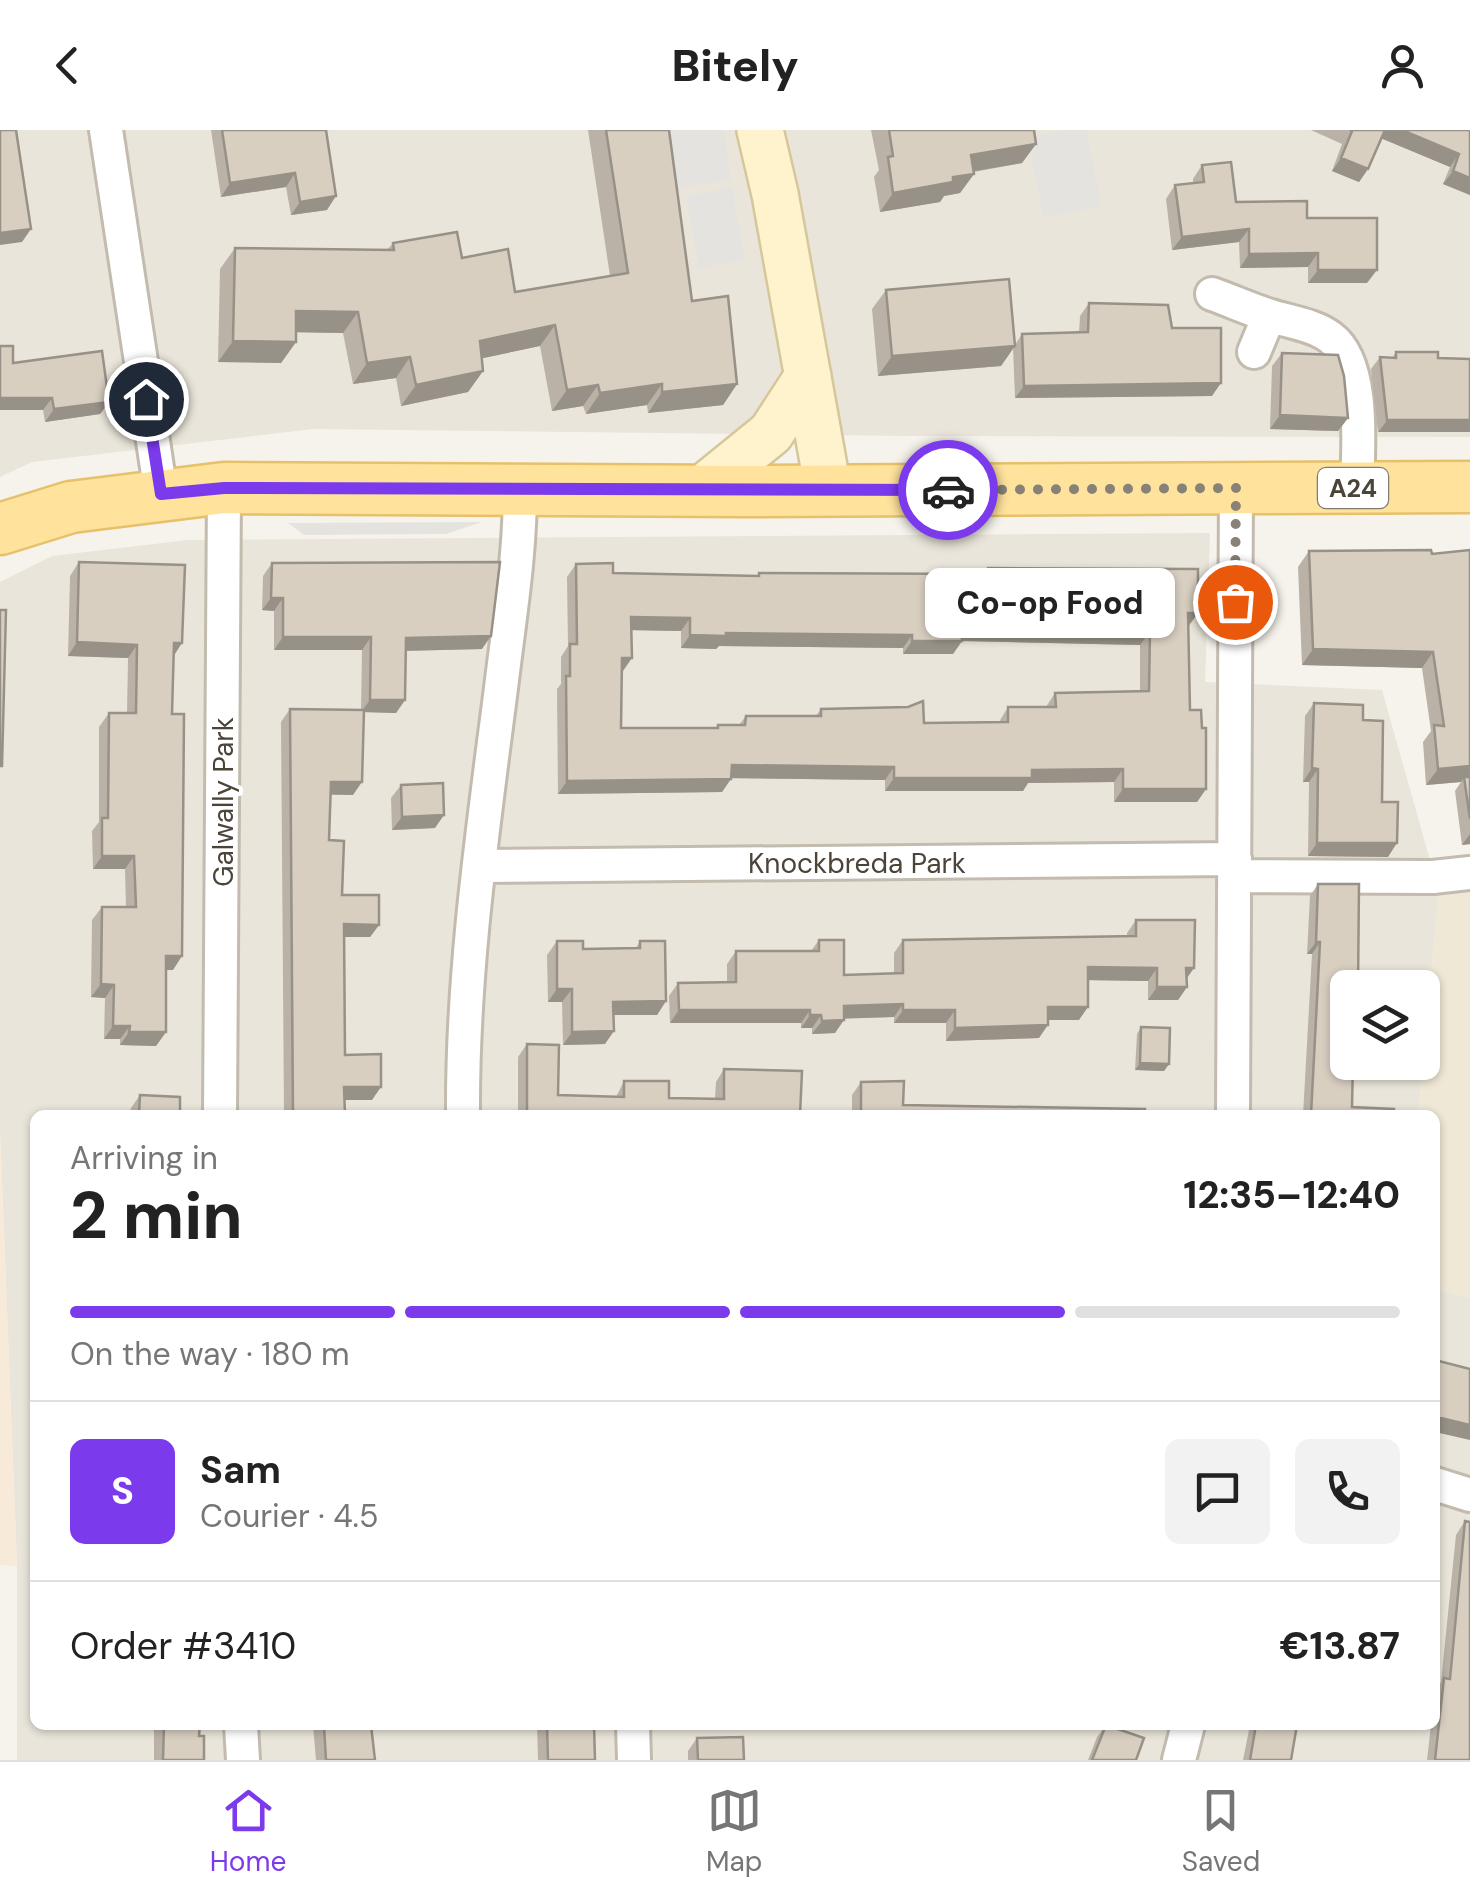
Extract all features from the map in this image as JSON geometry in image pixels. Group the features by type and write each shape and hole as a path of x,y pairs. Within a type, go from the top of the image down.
{"main road":[{"name":"A24","path":"6,526 71,507 224,488 1470,487"}],"street":[{"path":"106,130 161,494"},
{"path":"760,130 776,194 828,490"},
{"path":"1212,294 1310,327 1330,336 1340,348 1350,367 1358,418 1358,488"},
{"path":"1254,352 1269,316"},
{"path":"702,490 771,433 808,376"},
{"name":"Galwally Park","path":"220,1110 224,488"},
{"path":"1233,1110 1236,488"},
{"path":"463,1110 462,1054 479,866 514,598 521,530 520,490"},
{"name":"Knockbreda Park","path":"479,866 1235,868 1433,877 1470,873"},
{"path":"1440,1486 1470,1495"},
{"path":"242,1730 243,1760"},
{"path":"632,1730 634,1760"},
{"path":"1179,1760 1187,1730"}],"shaded area":[{"path":"0,130 1470,130 1470,437 313,429 32,462 0,477"},
{"path":"669,130 724,130 731,180 677,188"},
{"path":"1086,130 1102,206 1044,218 1027,138"},
{"path":"732,188 745,260 699,268 686,196"},
{"path":"482,522 446,534 304,535 288,523"},
{"path":"1210,533 1205,682 1382,690 1439,892 1432,970 1330,970 1330,1080 1421,1080 1418,1110 30,1110 30,1730 1440,1730 1440,1290 1470,1299 1470,1760 17,1760 17,1566 0,1131 0,582 52,556 188,540"},
{"path":"1439,892 1470,892 1470,1299 1440,1290 1440,1110 1418,1110 1421,1080 1440,1080 1440,970 1432,970"},
{"path":"0,1131 17,1566 0,1565"}],"building":[{"path":"0,130 16,130 31,229 0,233"},
{"path":"222,130 326,130 336,196 300,202 295,173 230,183"},
{"path":"606,130 669,130 692,301 728,296 737,384 662,392 662,384 600,393 598,385 567,390 555,325 480,341 483,371 416,385 410,357 367,363 358,312 296,311 296,342 233,341 235,248 394,250 393,243 457,232 462,258 508,249 515,292 628,273"},
{"path":"889,130 1034,130 1036,144 971,155 974,174 893,193"},
{"path":"1350,130 1385,130 1368,169 1341,158"},
{"path":"1402,130 1470,130 1470,178 1453,171 1459,154"},
{"path":"1231,162 1236,202 1307,201 1307,218 1377,218 1377,270 1318,270 1318,253 1249,254 1249,229 1182,237 1175,185 1204,182 1202,165"},
{"path":"1009,279 1015,346 892,356 886,290"},
{"path":"1089,303 1168,305 1172,328 1221,328 1221,383 1024,386 1022,334 1088,332"},
{"path":"0,346 13,346 13,363 102,351 109,402 54,409 52,398 0,398"},
{"path":"1396,352 1438,352 1438,358 1470,359 1470,420 1387,420 1380,357 1396,358"},
{"path":"1282,353 1338,355 1348,418 1280,415"},
{"path":"1431,550 1432,554 1470,550 1470,766 1438,769 1434,725 1444,726 1433,652 1313,649 1309,551"},
{"path":"79,562 185,565 182,643 174,643 172,714 184,714 182,956 166,956 166,1032 129,1032 130,1026 113,1026 114,985 101,984 102,907 136,907 134,856 102,856 102,818 108,818 109,713 136,713 137,645 77,642"},
{"path":"500,562 491,636 406,638 405,700 370,700 371,637 283,637 283,598 271,598 272,563"},
{"path":"613,563 613,573 759,576 987,574 988,568 1198,569 1198,613 1188,613 1190,710 1201,710 1202,728 1206,728 1206,789 1123,789 1123,769 1032,770 1032,778 894,778 894,767 732,765 731,779 567,781 566,676 570,676 570,644 577,644 576,564","holes":["631,617 690,618 690,635 912,635 912,641 962,641 962,628 1150,632 1149,691 1055,693 1056,707 1008,707 1008,722 924,723 923,701 908,707 821,709 821,716 746,716 745,725 718,728 621,728 622,658 632,658"]},
{"path":"0,610 6,610 2,766 0,766"},
{"path":"1314,703 1363,705 1363,720 1383,721 1382,802 1398,802 1397,843 1317,843 1318,769 1312,768"},
{"path":"290,709 364,710 362,782 331,782 329,840 344,841 342,895 379,895 379,925 344,924 345,1055 381,1054 381,1087 344,1087 345,1110 293,1110"},
{"path":"1464,777 1470,777 1470,819"},
{"path":"443,783 444,815 402,817 401,785"},
{"path":"1318,884 1359,884 1358,970 1330,970 1330,1080 1353,1080 1352,1107 1394,1110 1311,1110 1320,942 1316,942"},
{"path":"1136,920 1195,920 1194,968 1186,968 1187,987 1157,987 1157,968 1088,967 1088,1007 1048,1007 1048,1025 955,1028 955,1010 903,1010 903,1004 844,1006 844,1020 822,1021 821,1015 810,1015 810,1010 679,1010 678,983 736,982 736,951 819,951 819,940 844,940 844,975 903,973 903,940 1136,936"},
{"path":"557,941 583,941 583,949 640,948 640,941 665,941 666,1001 613,1002 614,1031 572,1032 572,989 557,989"},
{"path":"1141,1027 1170,1028 1169,1064 1140,1063"},
{"path":"527,1044 559,1045 558,1095 624,1097 624,1081 669,1081 669,1098 724,1099 724,1069 802,1071 800,1110 527,1110"},
{"path":"904,1081 903,1105 1145,1110 861,1110 861,1082"},
{"path":"140,1095 180,1097 180,1110 139,1110"},
{"path":"1440,1361 1470,1369 1470,1425 1440,1418"},
{"path":"1465,1521 1470,1522 1470,1760 1435,1760 1444,1678 1450,1679"},
{"path":"164,1730 200,1730 199,1736 204,1736 204,1760 163,1760"},
{"path":"324,1730 372,1730 375,1760 326,1760"},
{"path":"547,1730 594,1730 595,1760 548,1760"},
{"path":"1104,1730 1121,1730 1144,1738 1136,1760 1092,1760"},
{"path":"1255,1730 1296,1730 1291,1760 1250,1760"},
{"path":"743,1737 744,1760 698,1760 697,1738"}],"way so far":[{"path":"948,490 1236,488 1235,602"}],"place":[{"name":"Co-op Food","path":"1235,602"}],"route":[{"path":"146,399 161,494 224,488 948,490"}]}
